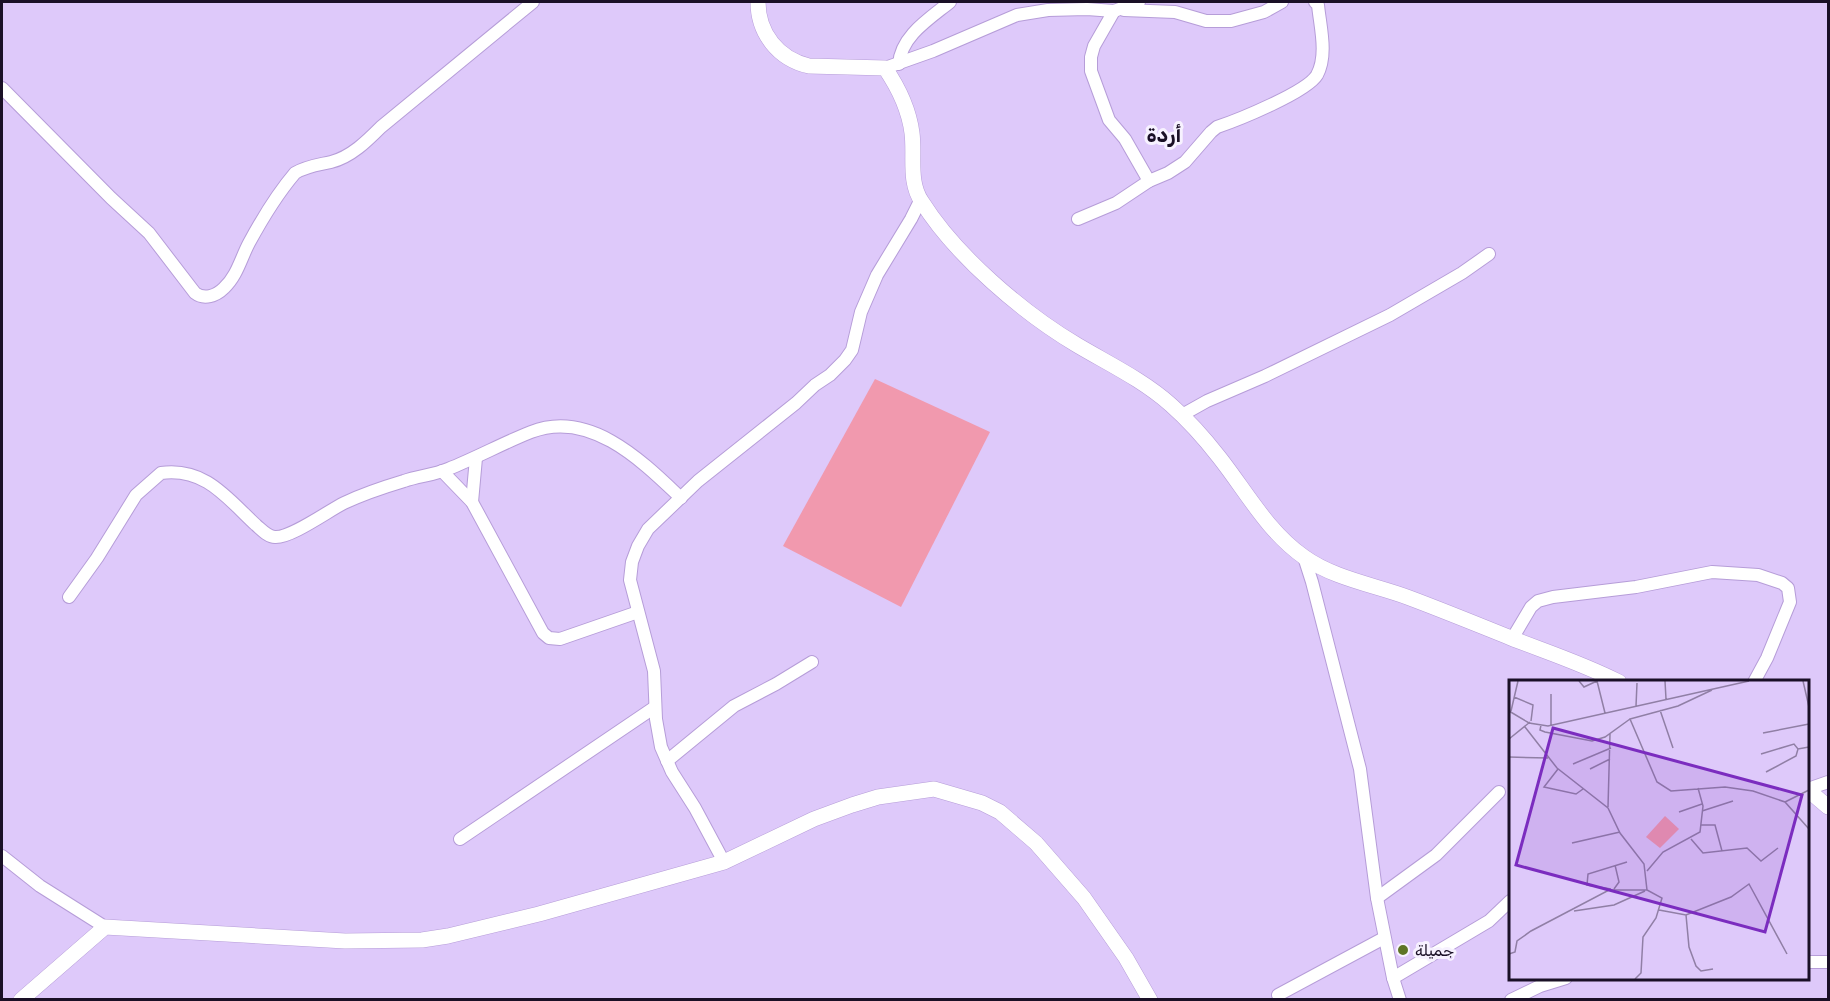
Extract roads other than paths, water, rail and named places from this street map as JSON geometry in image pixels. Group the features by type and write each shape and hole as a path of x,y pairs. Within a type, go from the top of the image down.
{"street":[{"path":"2,88 149,233 195,293 201,297 209,296 223,290 232,279 251,240 295,173 307,167 342,158 359,147 533,2"},
{"path":"759,2 759,13 768,38 787,58 809,66 892,66 1017,15 1048,10 1174,12 1206,21 1231,21 1264,12 1282,2"},
{"path":"950,2 908,40 892,66 909,118 914,177 920,201 978,270 1048,326 1159,395 1182,415 1219,456 1258,512 1304,557 1325,568 1581,663 1617,680"},
{"path":"1140,2 1118,10 1094,46 1091,71 1109,120 1125,139 1149,181"},
{"path":"1078,219 1116,203 1149,181 1185,162 1217,127 1286,97 1317,76 1322,51 1316,2"},
{"path":"724,862 667,761 657,735 654,671 651,652 630,580 632,561 648,529 698,481 830,375 845,360 852,350 861,312 877,275 920,201"},
{"path":"1182,415 1390,315 1462,273 1489,254"},
{"path":"69,597 97,558 136,495 161,473 190,474 204,480 263,531 277,537 288,535 344,503 376,489 442,471 476,458 532,431 573,427 588,430 636,458 681,498"},
{"path":"472,502 476,458"},
{"path":"442,471 472,502 538,627 549,638 560,639 638,612"},
{"path":"1304,557 1360,769 1384,938 1400,999"},
{"path":"1512,639 1531,607 1539,601 1553,597 1636,587 1712,572 1758,575 1782,583 1788,588 1790,602 1767,658 1755,680"},
{"path":"667,761 734,706 812,662"},
{"path":"460,838 655,707"},
{"path":"1809,789 1828,782"},
{"path":"2,856 40,886 105,927 345,941 422,940 540,914 724,862 814,819 878,797 934,789 982,803 1000,812 1018,825 1050,856 1112,936 1150,999"},
{"path":"1809,790 1828,807"},
{"path":"1377,897 1436,855 1499,792"},
{"path":"1393,978 1489,921 1509,902"},
{"path":"21,999 105,927"},
{"path":"1278,994 1384,938"},
{"path":"1809,962 1828,962"},
{"path":"1511,999 1560,980"}],"place":[{"name":"جميلة","path":"1403,950"}],"district":[{"name":"أردة","path":"1164,135"}]}
